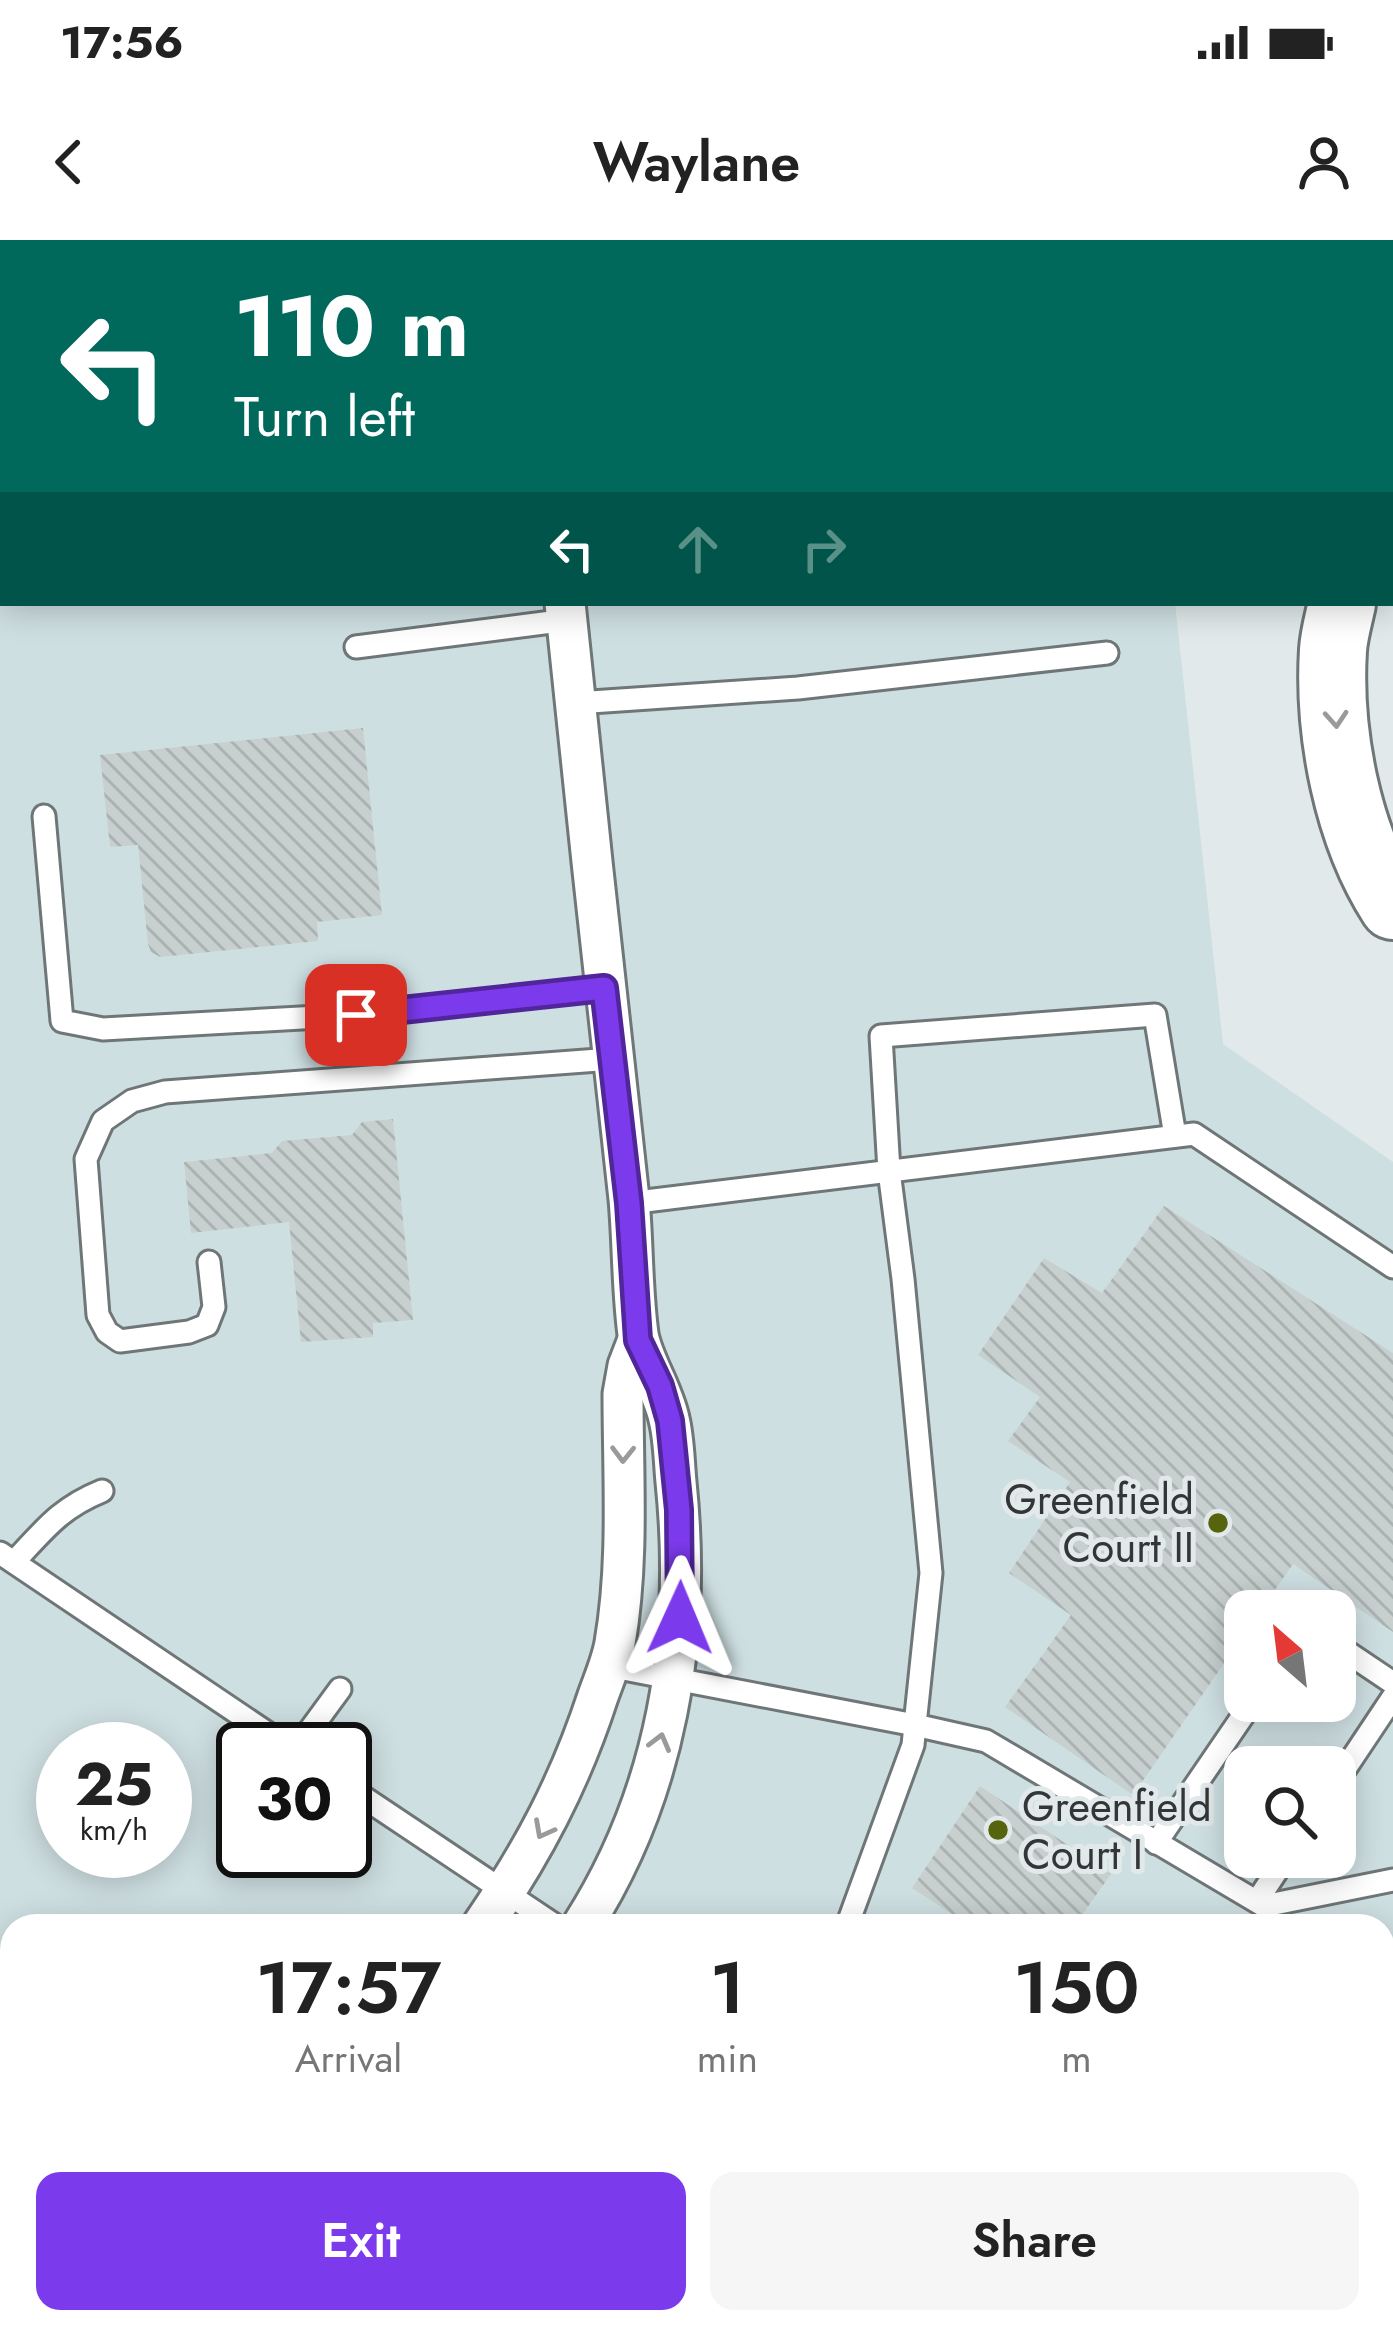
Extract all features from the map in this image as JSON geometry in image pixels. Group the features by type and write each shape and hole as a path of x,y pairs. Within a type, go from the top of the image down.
{"highway":[{"path":"1341,606 1333,649 1343,778 1358,839 1393,905"}],"street":[{"path":"566,611 629,1203 638,1340 670,1421 681,1582 678,1654 664,1729 627,1841 590,1914"},
{"path":"490,1914 527,1860 556,1804 582,1747 614,1645 622,1564 623,1394 638,1340"}],"lane":[{"path":"356,647 566,611"},
{"path":"576,703 798,688 1107,653"},
{"path":"44,816 62,1021 103,1029 332,1016 604,988"},
{"path":"851,1914 913,1745 931,1573 889,1171 881,1036 1155,1015 1175,1136"},
{"path":"209,1262 214,1307 207,1325 120,1342 107,1332 98,1315 86,1159 103,1121 132,1101 165,1092 612,1059"},
{"path":"629,1203 1194,1134 1393,1267"},
{"path":"102,1491 76,1502 7,1558 253,1722"},
{"path":"1356,1658 1393,1684"},
{"path":"608,1666 986,1742 1264,1906 1393,1880"},
{"path":"314,1722 340,1689"},
{"path":"1356,1752 1393,1697"},
{"path":"1156,1843 1239,1722"},
{"path":"372,1803 537,1914"},
{"path":"1257,1901 1272,1878"}],"shaded area":[{"path":"0,606 1175,606 1223,1044 1393,1162 1393,1914 0,1914"}],"building":[{"path":"363,728 382,915 317,922 318,941 160,957 151,952 138,845 110,847 100,755"},
{"path":"393,1119 413,1320 373,1323 373,1337 301,1342 289,1222 191,1233 184,1162 272,1153 282,1141 352,1135 362,1122"},
{"name":"Greenfield Court II","path":"1164,1206 1393,1353 1393,1632 1356,1607 1356,1590 1331,1590 1293,1564 1275,1590 1224,1590 1224,1663 1133,1795 1005,1707 1071,1615 1009,1573 1070,1482 1008,1441 1040,1397 978,1355 1044,1258 1102,1293"},
{"name":"Greenfield Court I","path":"980,1786 1111,1874 1083,1914 952,1914 912,1888"}],"place":[{"name":"Greenfield Court II","path":"1218,1523"},
{"name":"Greenfield Court I","path":"998,1830"}],"route":[{"path":"356,1015 604,988 629,1203 638,1340 670,1421 679,1510 680,1618"}]}
